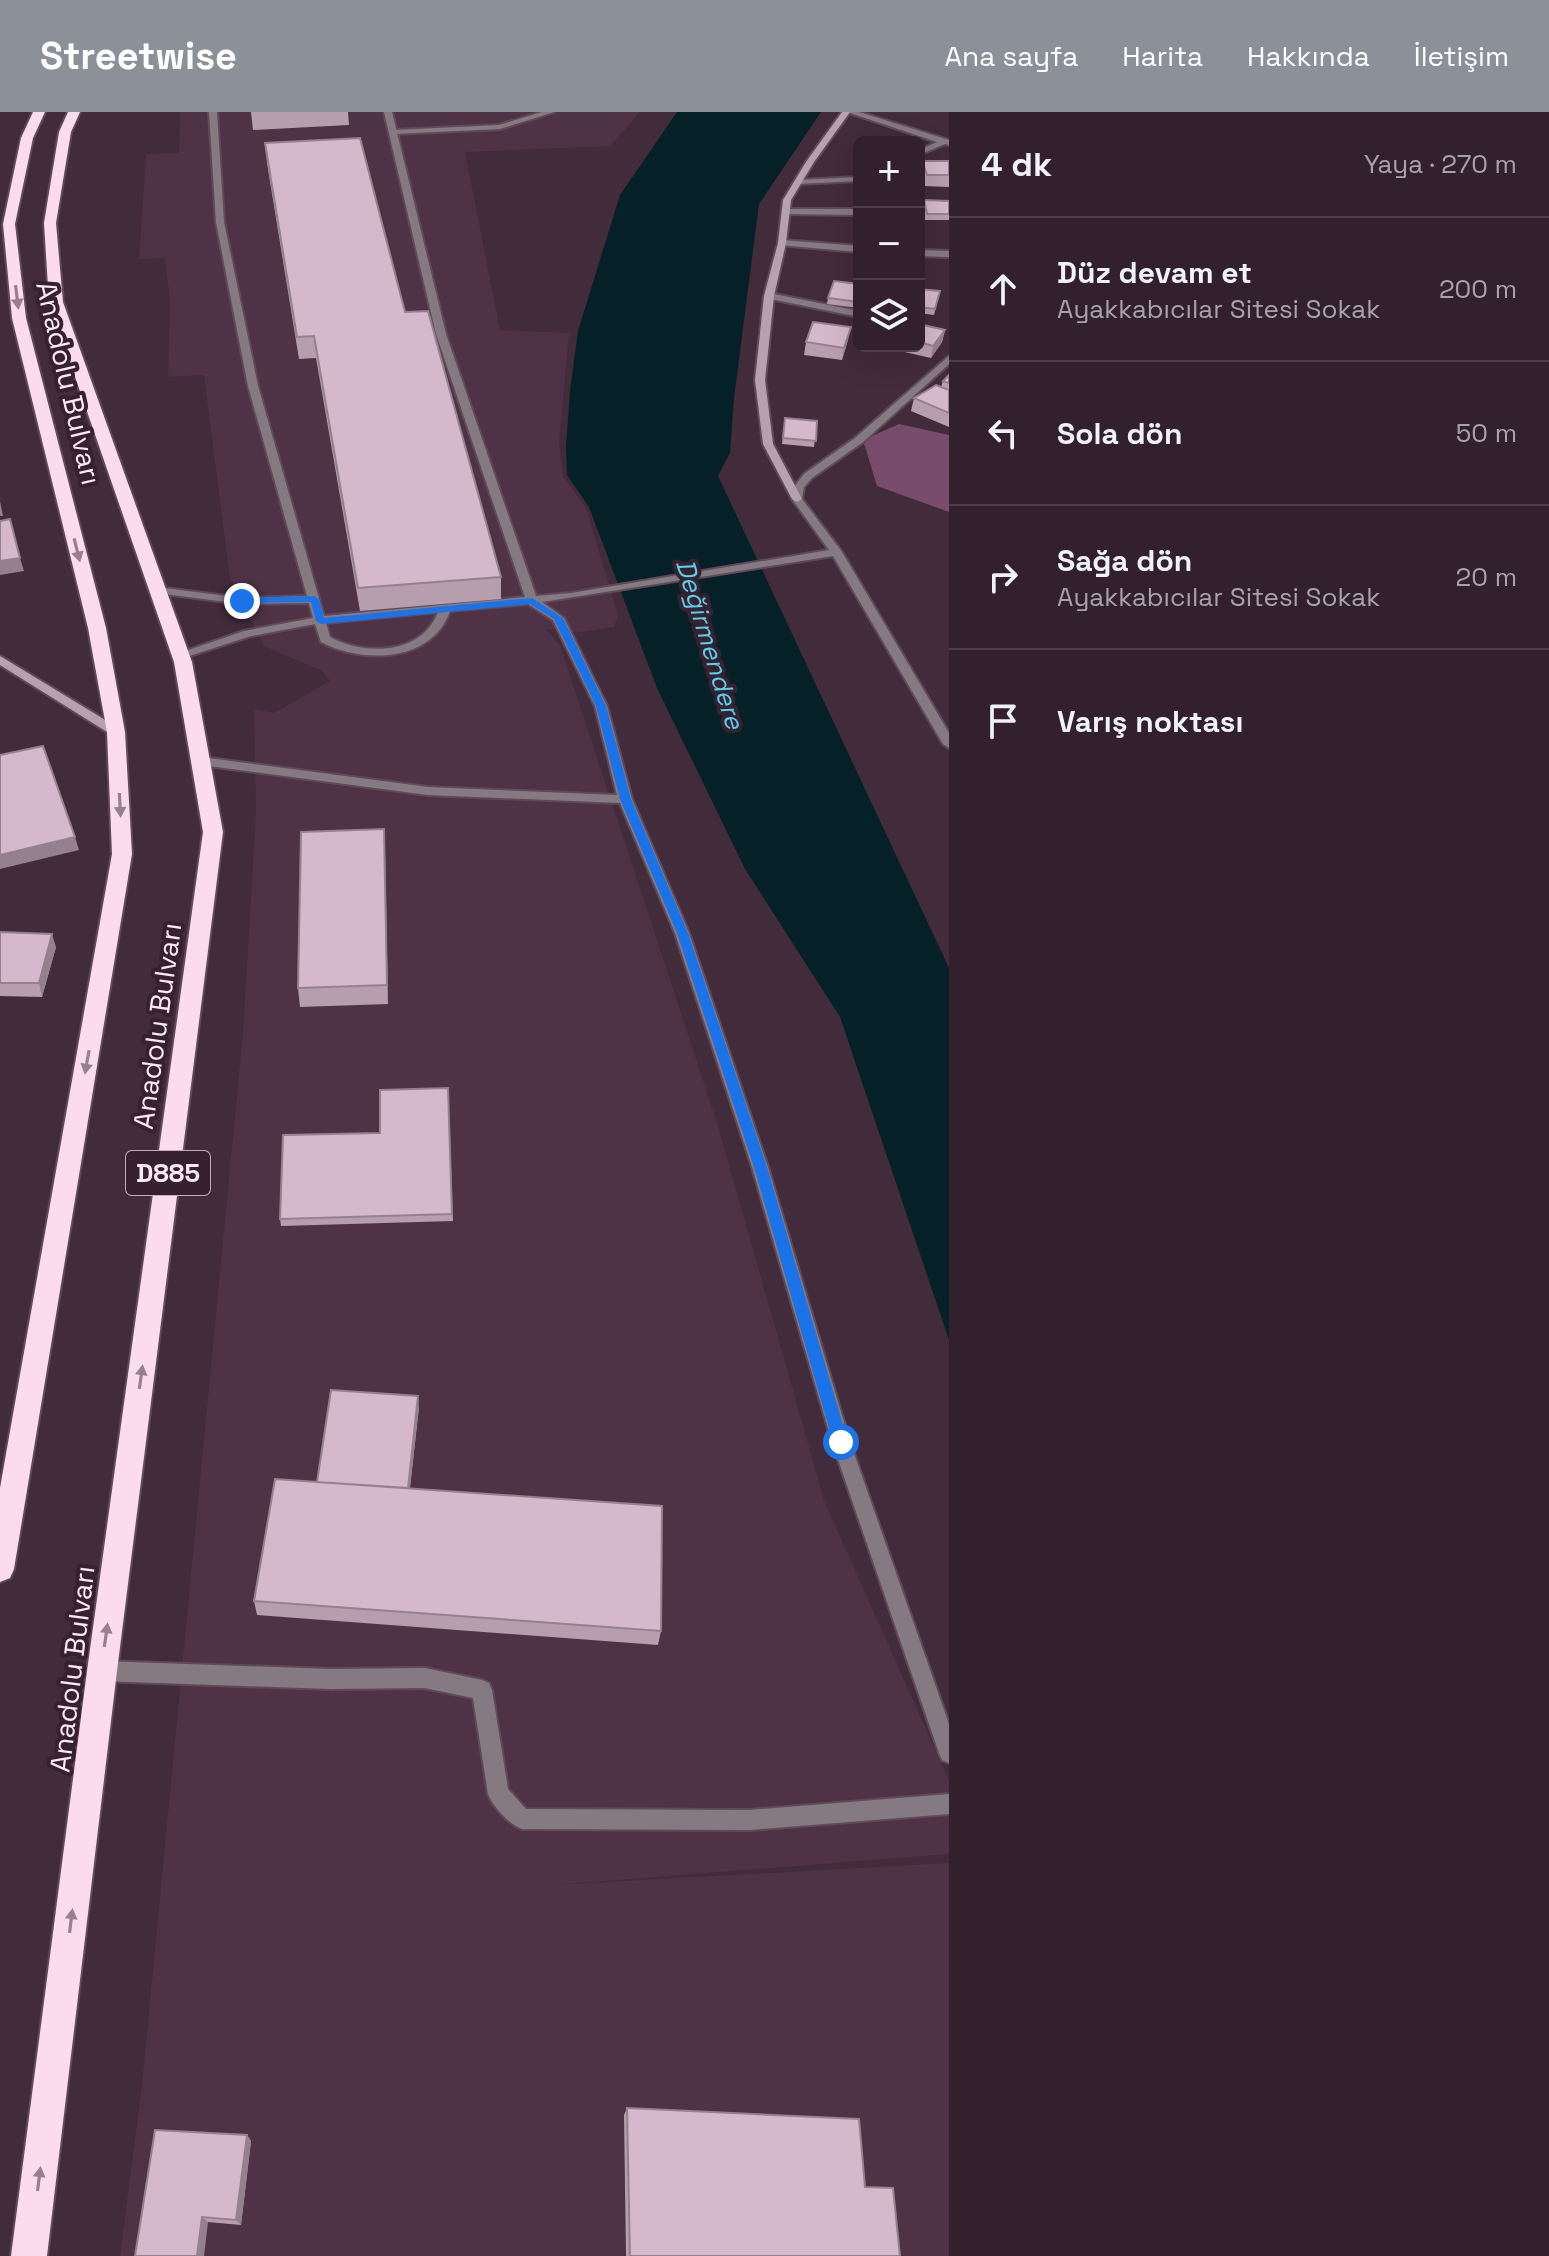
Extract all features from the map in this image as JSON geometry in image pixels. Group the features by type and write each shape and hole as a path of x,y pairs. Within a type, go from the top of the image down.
{"highway":[{"name":"Anadolu Bulvarı","path":"0,1569 122,854 116,732 97,628 19,318 4,228 27,138 39,112"},
{"name":"Anadolu Bulvarı","path":"29,2256 102,1671 213,832 180,655 56,302 50,223 65,132 74,112"}],"street":[{"path":"213,112 220,222 253,386 325,639 339,648 368,652 399,649 437,628 445,609"},
{"path":"388,112 441,334 532,601 558,618 601,706 625,799 682,933 760,1167 841,1442 949,1753"},
{"path":"394,132 500,127 550,112"},
{"path":"946,143 848,112 787,200 782,243 769,296 760,380 768,444 797,499 836,552 949,744"},
{"path":"925,151 946,143"},
{"path":"798,182 853,179"},
{"path":"786,212 853,212"},
{"path":"782,243 853,249"},
{"path":"925,253 949,254"},
{"path":"769,296 853,313"},
{"path":"797,499 799,487 808,476 859,440 949,359"},
{"path":"180,655 248,633 321,621 571,596 836,552"},
{"path":"157,590 242,601 314,599"},
{"path":"0,660 116,732"},
{"path":"201,761 428,791 625,799"},
{"path":"102,1671 331,1679 425,1678 482,1690 498,1794 522,1819 750,1820 949,1804"}],"shaded area":[{"path":"180,112 640,112 610,146 465,152 500,330 569,333 559,443 563,476 586,508 618,615 614,627 581,632 546,629 560,645 718,1126 824,1500 949,1781 949,1854 553,1885 949,1863 949,2256 120,2256 142,2085 243,1033 256,813 254,709 274,713 330,681 322,671 264,646 230,579 204,375 168,377 170,301 165,258 139,259 146,154 179,153"},
{"path":"899,424 949,435 949,512 877,486 863,440"}],"water":[{"name":"Değirmendere","path":"677,112 821,112 759,204 730,453 718,476 949,968 949,1340 840,1017 745,869 657,688 589,507 567,475 570,391 578,331 620,195"}],"building":[{"path":"360,138 405,312 428,311 501,577 358,588 314,336 297,337 265,143"},
{"path":"925,161 949,161 949,175 927,175"},
{"path":"925,200 949,201 949,214 927,214"},
{"path":"834,281 853,283 853,301 828,298"},
{"path":"925,290 940,291 935,309 925,308"},
{"path":"813,322 851,327 844,348 806,342"},
{"path":"925,325 945,330 933,346 925,344"},
{"path":"936,385 949,390 949,413 914,398"},
{"path":"785,418 817,421 816,441 783,438"},
{"path":"10,519 20,558 0,561 0,521"},
{"path":"43,746 75,837 0,855 0,755"},
{"path":"384,829 387,985 298,988 301,832"},
{"path":"0,932 52,934 39,983 0,983"},
{"path":"448,1088 452,1214 280,1219 283,1135 380,1133 380,1090"},
{"path":"331,1390 418,1396 408,1488 317,1482"},
{"path":"275,1479 662,1506 661,1631 254,1601"},
{"path":"627,2108 859,2119 865,2187 893,2188 900,2256 630,2256"},
{"path":"155,2130 247,2135 236,2220 202,2217 197,2256 135,2256"}],"route":[{"path":"242,601 314,599 321,621 532,601 558,618 601,706 625,799 682,933 760,1167 841,1442"}]}
